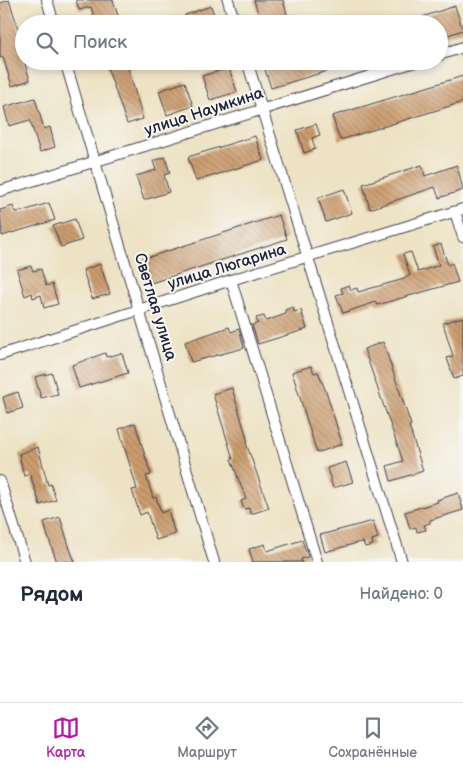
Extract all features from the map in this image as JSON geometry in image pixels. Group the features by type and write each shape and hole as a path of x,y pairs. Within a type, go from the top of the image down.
{"street":[{"path":"47,0 51,15"},
{"path":"228,0 232,15"},
{"path":"448,52 463,48"},
{"name":"Светлая улица","path":"68,70 141,310 214,562"},
{"path":"250,70 402,562"},
{"name":"улица Наумкина","path":"0,191 389,70"},
{"path":"459,210 463,237"},
{"name":"улица Люгарина","path":"0,355 231,280 459,210"},
{"path":"231,280 318,562"},
{"path":"0,481 25,562"}],"building":[{"path":"9,0 15,18 15,70 27,70 30,80 12,86 3,57 0,58 0,3"},
{"path":"76,0 113,0 118,15 94,15 91,7 79,10"},
{"path":"254,0 283,0 287,14 259,15"},
{"path":"211,6 214,15 185,15"},
{"path":"455,6 463,30 448,35 448,15 428,15"},
{"path":"108,70 129,70 143,119 127,124"},
{"path":"222,70 230,70 237,92 210,100 202,76"},
{"path":"265,70 331,70 271,88"},
{"path":"463,76 463,102 340,140 332,116"},
{"path":"185,82 193,106 167,115 159,91"},
{"path":"35,98 44,129 50,127 55,147 40,152 30,120 9,126 4,107"},
{"path":"316,124 320,135 312,138 315,149 304,153 297,130"},
{"path":"255,136 263,160 196,181 188,157"},
{"path":"165,157 170,173 164,175 169,192 144,200 136,176 156,170 153,161"},
{"path":"422,165 425,176 457,165 463,190 439,198 435,187 370,209 363,184"},
{"path":"344,189 352,213 326,222 318,198"},
{"path":"49,203 55,220 2,236 0,210 13,206 15,212 23,211"},
{"path":"279,215 287,239 151,283 143,259"},
{"path":"75,219 82,240 61,247 53,226"},
{"path":"441,244 448,265 452,263 458,282 377,305 376,302 343,313 336,295 343,293 341,288 349,285 351,290 357,288 358,292 404,279 410,275 403,254 411,252 418,272 439,265 433,247"},
{"path":"100,264 110,294 92,299 83,270"},
{"path":"31,266 33,271 41,269 46,286 52,284 58,304 44,308 41,295 33,298 32,293 25,296 17,270"},
{"path":"293,307 294,312 301,310 307,329 258,344 252,325 258,323 256,318 264,316 266,321 286,314 285,310"},
{"path":"463,317 463,376 454,379 447,358 453,356 443,323"},
{"path":"229,327 231,332 239,329 244,348 191,362 185,342"},
{"path":"383,342 411,425 409,426 423,471 391,481 387,466 403,461 364,349"},
{"path":"105,353 106,357 122,353 128,373 79,388 72,365"},
{"path":"311,366 314,373 318,372 327,394 342,444 317,453 292,372"},
{"path":"52,373 58,394 41,398 35,377"},
{"path":"232,388 248,442 246,443 269,508 251,514 249,508 244,509 241,501 246,499 231,459 233,459 213,394"},
{"path":"18,392 23,408 7,413 3,397"},
{"path":"135,423 151,475 146,476 153,498 156,497 161,513 168,510 175,534 156,540 147,512 140,515 132,490 137,489 119,429"},
{"path":"38,447 48,485 51,484 56,500 40,505 30,474 24,476 19,454"},
{"path":"346,462 353,482 333,488 327,468"},
{"path":"458,493 463,510 430,520 430,523 424,525 426,530 417,532 416,527 410,529 405,512 438,502 437,500"},
{"path":"60,517 75,562 57,562 47,534 44,522"},
{"path":"373,521 378,538 372,540 373,545 365,547 363,542 325,552 320,535"},
{"path":"302,540 308,557 301,559 302,562 253,562 249,549 265,544 267,551"}]}
